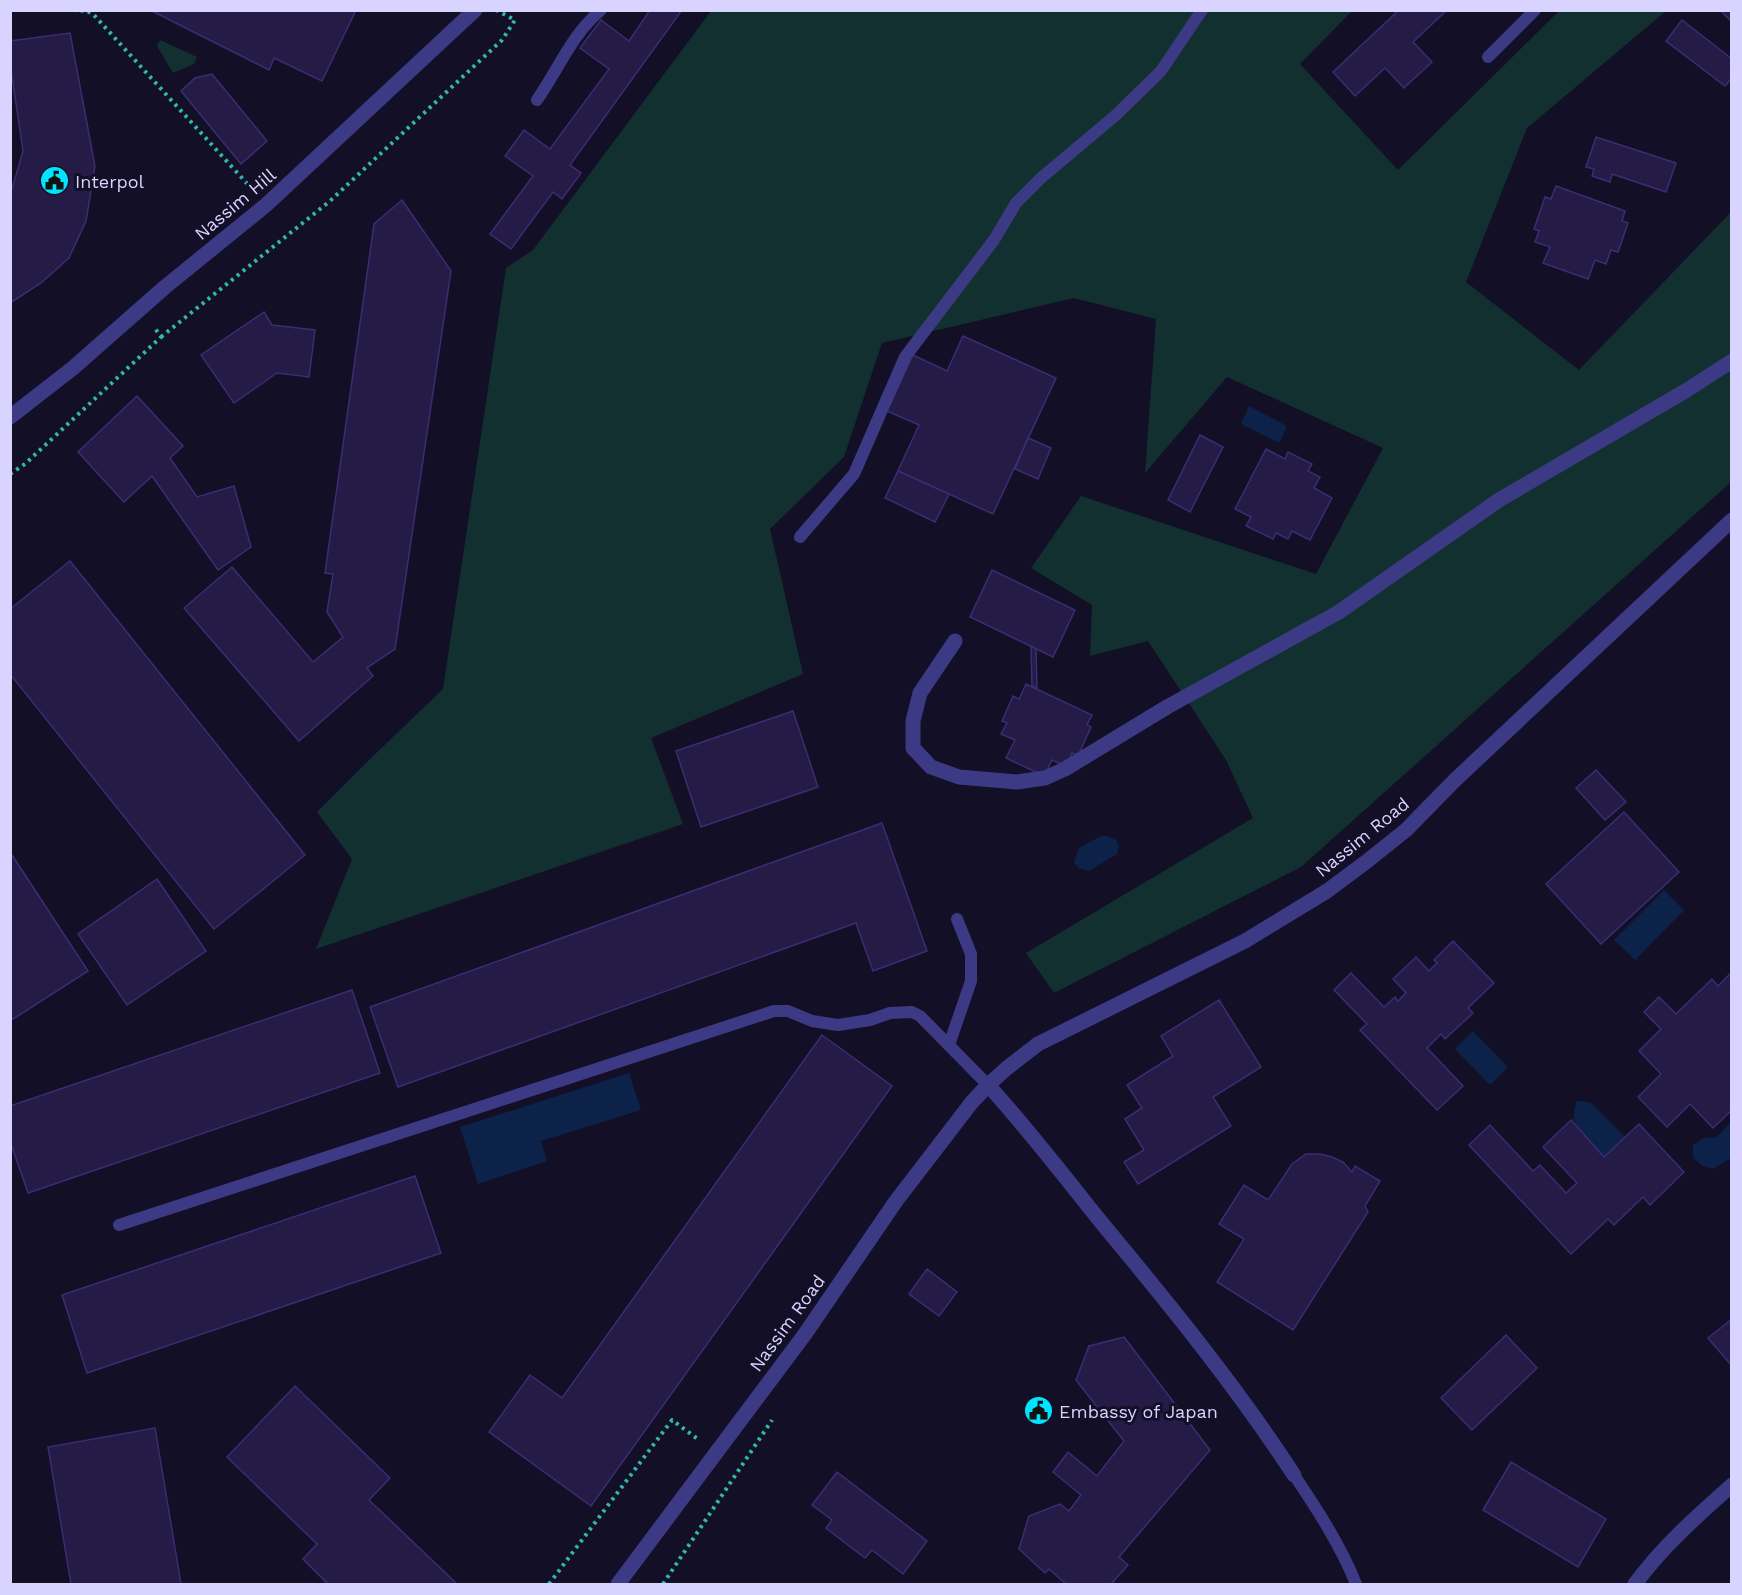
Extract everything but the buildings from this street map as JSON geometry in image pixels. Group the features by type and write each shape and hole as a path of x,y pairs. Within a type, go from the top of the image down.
{"street":[{"name":"Nassim Hill","path":"10,417 73,368 141,308 266,206 475,10"},
{"path":"955,641 920,693 913,721 913,748 931,767 959,777 1017,782 1045,778 1065,769 1167,707 1338,612 1499,500 1687,390 1731,361"},
{"name":"Nassim Road","path":"618,1584 805,1334 896,1201 972,1102 988,1085 1038,1044 1245,941 1327,891 1366,862 1406,830 1455,780 1731,520"},
{"path":"988,1085 1014,1113 1154,1284 1256,1416 1294,1474"},
{"path":"1635,1584 1652,1561 1731,1485"}],"lane":[{"path":"537,100 553,78 571,44 582,29 602,10"},
{"path":"800,537 854,474 905,357 994,240 1016,203 1041,178 1116,115 1161,71 1202,10"},
{"path":"1488,57 1535,10"},
{"path":"949,1046 971,981 971,954 957,919"},
{"path":"119,1225 774,1011 788,1011 812,1021 838,1024 870,1020 890,1013 912,1012 920,1016 988,1085"},
{"path":"1294,1474 1316,1508 1356,1584"}],"path":[{"path":"73,10 93,14 266,206"},
{"path":"10,474 25,464 161,337 330,201 502,40 515,20 496,10"},
{"path":"141,308 161,337"},
{"path":"549,1584 672,1420 717,1452"},
{"path":"663,1584 740,1472"}],"green space":[{"path":"711,11 1352,11 1300,64 1398,170 1559,11 1666,11 1527,128 1466,282 1579,370 1731,212 1731,482 1301,867 1054,993 1026,953 1253,818 1226,760 1148,641 1090,656 1092,605 1031,568 1081,496 1316,574 1383,448 1227,377 1145,473 1156,319 1074,298 882,343 844,457 770,529 803,674 651,738 683,824 316,949 352,859 317,812 443,689 506,268 533,250"},
{"path":"160,40 197,57 194,64 173,73 157,46"}],"water":[{"path":"1249,406 1287,426 1279,443 1241,424"},
{"path":"1101,836 1116,840 1119,845 1117,854 1089,871 1078,868 1074,862 1079,848"},
{"path":"1664,890 1684,910 1635,960 1614,940"},
{"path":"1473,1031 1508,1067 1490,1085 1455,1049"},
{"path":"629,1073 641,1110 541,1141 547,1161 478,1184 460,1127"},
{"path":"1577,1101 1591,1103 1629,1141 1606,1163 1586,1142 1577,1128 1574,1111"},
{"path":"1731,1122 1731,1158 1713,1169 1703,1166 1693,1158 1693,1145 1704,1138 1717,1137"}],"place":[{"name":"Interpol","path":"54,181"},
{"name":"Embassy of Japan","path":"1038,1411"}]}
